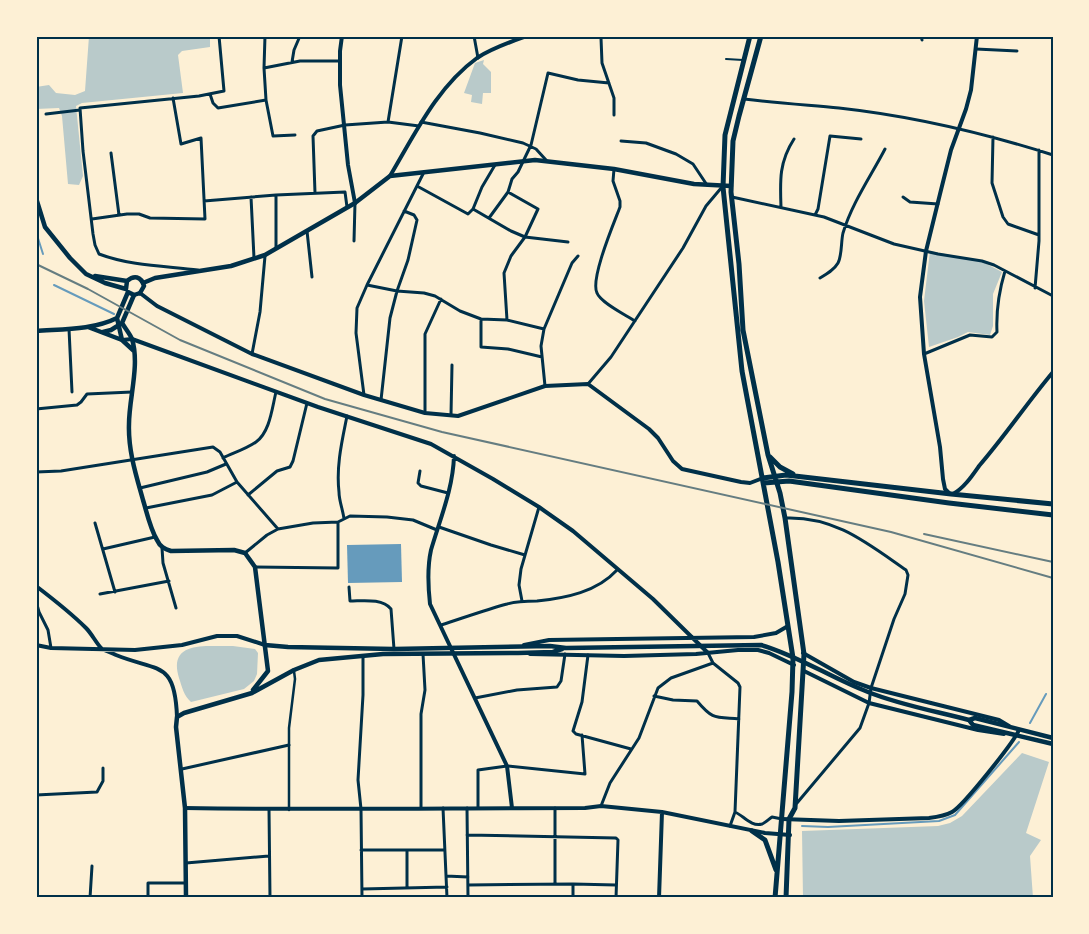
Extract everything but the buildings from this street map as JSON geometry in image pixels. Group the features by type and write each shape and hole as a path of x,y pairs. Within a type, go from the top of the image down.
{"main road":[{"path":"750,36 724,135 723,187 742,370 778,562 794,665 775,898"},
{"path":"761,36 733,141 732,197 743,330 768,455 780,493 785,517 804,653 795,808 790,819 786,898"},
{"path":"86,274 127,281 134,277 155,278 231,266 265,255 355,203 390,176 523,161 547,161 614,169 694,184 732,186"},
{"path":"36,198 45,227 70,258 86,274 134,295 121,322 111,330 103,332"},
{"path":"139,278 143,283 140,293"},
{"path":"143,283 155,278"},
{"path":"36,331 106,324 118,317 127,291 127,281"},
{"path":"118,317 132,339 134,352 128,422 132,460 155,537 162,548 171,551 234,550 245,553 255,567 268,670 252,693"},
{"path":"121,322 122,340"},
{"path":"87,327 122,340 134,352"},
{"path":"742,370 750,369"},
{"path":"768,455 780,467 798,476"},
{"path":"763,480 798,476 1053,504"},
{"path":"775,478 949,503 1053,515"},
{"path":"265,645 394,649 761,645 779,650 870,693 969,720 975,718 1053,744"},
{"path":"186,898 186,808 182,788 182,769 176,727 178,717 184,713 252,693 294,670 319,660 383,654 553,652 566,648"},
{"path":"1015,732 1053,738"},
{"path":"752,830 765,840 777,872"}],"street":[{"path":"46,114 80,110 80,108 224,92 219,36"},
{"path":"265,36 266,100 273,136 295,135"},
{"path":"292,62 294,50 300,36"},
{"path":"342,36 340,85 348,165 355,203 354,241"},
{"path":"388,122 402,36"},
{"path":"474,36 478,58"},
{"path":"390,176 420,124 446,88 478,58 527,36"},
{"path":"951,494 945,489 944,484 940,447 924,354 920,297 926,251 958,129 966,109 977,36"},
{"path":"601,38 602,63 614,98 614,115"},
{"path":"976,49 1018,51"},
{"path":"264,68 292,62 314,60 340,61"},
{"path":"488,218 508,192 512,179 530,145 548,73 578,80 609,83"},
{"path":"210,94 213,103 218,108 266,100"},
{"path":"92,219 135,214 150,218 205,219 201,138 181,144 173,98"},
{"path":"743,99 791,105 840,108 920,120 993,137 1053,155"},
{"path":"80,110 95,245 99,254 118,261 206,271"},
{"path":"315,193 313,136 317,131 345,125 388,122 420,124 480,133 530,145 547,161"},
{"path":"815,215 818,209 830,136 861,139"},
{"path":"993,137 992,184 1003,217 1008,224 1039,235"},
{"path":"781,208 780,177 787,151 794,139"},
{"path":"621,141 646,143 676,154 693,164 708,185"},
{"path":"820,278 836,267 840,260 840,247 846,226 859,196 885,149"},
{"path":"1036,288 1039,235 1039,150"},
{"path":"111,153 118,215"},
{"path":"417,186 466,214 470,214 495,164"},
{"path":"614,169 613,181 620,207 597,271 596,287 597,294 603,300 635,321"},
{"path":"364,395 356,333 358,302 425,172"},
{"path":"588,384 612,357 683,248 706,206 723,187"},
{"path":"204,201 345,192 347,208"},
{"path":"507,320 504,273 511,256 525,237 538,209 508,192"},
{"path":"276,195 276,248"},
{"path":"251,197 254,258"},
{"path":"732,197 815,215 894,244 982,261 1053,296"},
{"path":"903,197 910,202 938,204"},
{"path":"473,209 525,237 568,242"},
{"path":"381,400 390,318 408,260 417,220 414,215 404,211"},
{"path":"307,230 312,277"},
{"path":"252,354 260,312 265,255"},
{"path":"545,386 541,346 544,329 572,263 578,256"},
{"path":"924,354 970,335 992,337 997,332 997,309 1005,271"},
{"path":"367,284 397,291 424,293 441,299 460,311 481,319 507,320 544,329"},
{"path":"134,295 140,293 157,306 252,354 364,395 425,413 458,416 545,386 588,384 649,428 658,438 673,462 682,469 742,482 750,483 763,480"},
{"path":"425,413 425,334 441,299"},
{"path":"481,319 481,347 508,349 542,357"},
{"path":"69,328 72,392"},
{"path":"122,340 132,339 307,403 431,444 539,507 573,531 653,599 693,637 692,639 708,653 713,663 738,683 740,692 735,812 730,826"},
{"path":"451,415 452,365"},
{"path":"951,494 957,491 978,468 1052,376"},
{"path":"36,409 77,404 87,394 91,393 132,392"},
{"path":"223,458 256,442 261,437 269,422 276,392"},
{"path":"248,495 277,471 290,467 294,461 307,403"},
{"path":"344,520 338,482 340,450 347,416"},
{"path":"36,472 60,471 210,447 218,448 236,482 278,529"},
{"path":"454,456 454,469 431,551 428,586 430,604 507,766 512,808"},
{"path":"140,488 207,472 226,464"},
{"path":"420,471 418,483 421,486 448,493"},
{"path":"146,508 212,495 236,482"},
{"path":"949,503 951,494"},
{"path":"522,601 519,585 525,555 539,507"},
{"path":"245,553 267,535 278,529 305,524 338,522 356,515 413,520 525,555"},
{"path":"785,517 812,520 857,535 906,570 908,575 905,594 894,619 860,728 840,755 798,800 795,808"},
{"path":"255,567 338,568 338,522"},
{"path":"95,523 115,592"},
{"path":"103,549 155,537"},
{"path":"162,548 163,563 176,608"},
{"path":"441,625 507,604 557,598 579,593 610,578 617,570"},
{"path":"100,594 168,581"},
{"path":"36,586 80,622 92,634 102,649 128,660 147,664 164,671 170,679 177,703 178,717"},
{"path":"349,587 350,601 382,602 391,609 394,649"},
{"path":"36,601 48,630 50,648"},
{"path":"512,647 549,640 754,637 776,633 788,626"},
{"path":"36,645 50,648 135,650 165,648 217,636 236,636 265,645"},
{"path":"518,653 588,655 708,653 758,650 794,665"},
{"path":"804,653 854,682 999,720 1015,732"},
{"path":"421,808 421,714 425,690 423,654"},
{"path":"475,698 517,690 557,687 561,681 565,654"},
{"path":"588,655 582,702 573,731 576,734 632,749"},
{"path":"362,898 361,809 358,780 363,696 363,657"},
{"path":"601,806 610,783 639,738 654,696 662,683 713,663"},
{"path":"290,810 288,746 295,679 294,670"},
{"path":"804,671 832,687 869,703 978,730 1000,734 1015,732"},
{"path":"654,696 673,700 697,701 712,717 739,719"},
{"path":"735,812 754,824 762,824 772,817 838,821 939,817 953,812 961,804 1015,732"},
{"path":"478,808 478,770 507,766 585,774 582,735"},
{"path":"182,769 288,746"},
{"path":"36,795 97,792 102,781 103,768"},
{"path":"186,808 290,810 585,808 601,806 662,812 752,830 790,835"},
{"path":"443,808 447,898"},
{"path":"467,808 468,898"},
{"path":"554,808 555,884"},
{"path":"269,810 270,898"},
{"path":"659,898 662,812"},
{"path":"467,835 616,838 618,840 616,898"},
{"path":"361,850 444,850"},
{"path":"407,850 407,888"},
{"path":"186,862 269,856"},
{"path":"90,898 92,866"},
{"path":"446,876 468,877"},
{"path":"148,898 148,883 186,884"},
{"path":"572,898 573,884"},
{"path":"468,885 616,885"},
{"path":"362,889 447,887"}],"lane":[{"path":"726,59 743,60"}],"shaded area":[{"path":"89,36 210,36 210,47 182,51 178,55 183,93 82,103 76,106 83,176 79,185 68,184 62,116 59,108 36,109 36,87 49,85 56,93 75,95 85,91"},
{"path":"484,60 483,64 491,72 491,93 483,93 482,104 471,102 472,95 464,93 475,63"},
{"path":"930,251 981,261 1002,272 993,294 993,326 990,335 968,332 929,347 924,301"},
{"path":"202,646 233,646 255,649 258,653 257,674 254,681 244,689 191,702 185,694 179,678 177,665 179,657 184,651 192,648"},
{"path":"1022,753 1049,762 1026,833 1041,840 1030,856 1033,898 803,898 802,831 938,826 950,823 962,816"}],"water":[{"path":"401,544 402,582 348,583 347,545"}],"waterway":[{"path":"36,232 43,254"},
{"path":"54,285 114,314"},
{"path":"1030,723 1046,694"},
{"path":"802,826 828,827 939,821 955,815 1019,742"}],"railway":[{"path":"36,264 88,289 180,340 325,399 442,432 891,532 1053,578"},
{"path":"924,534 1053,562"}]}
